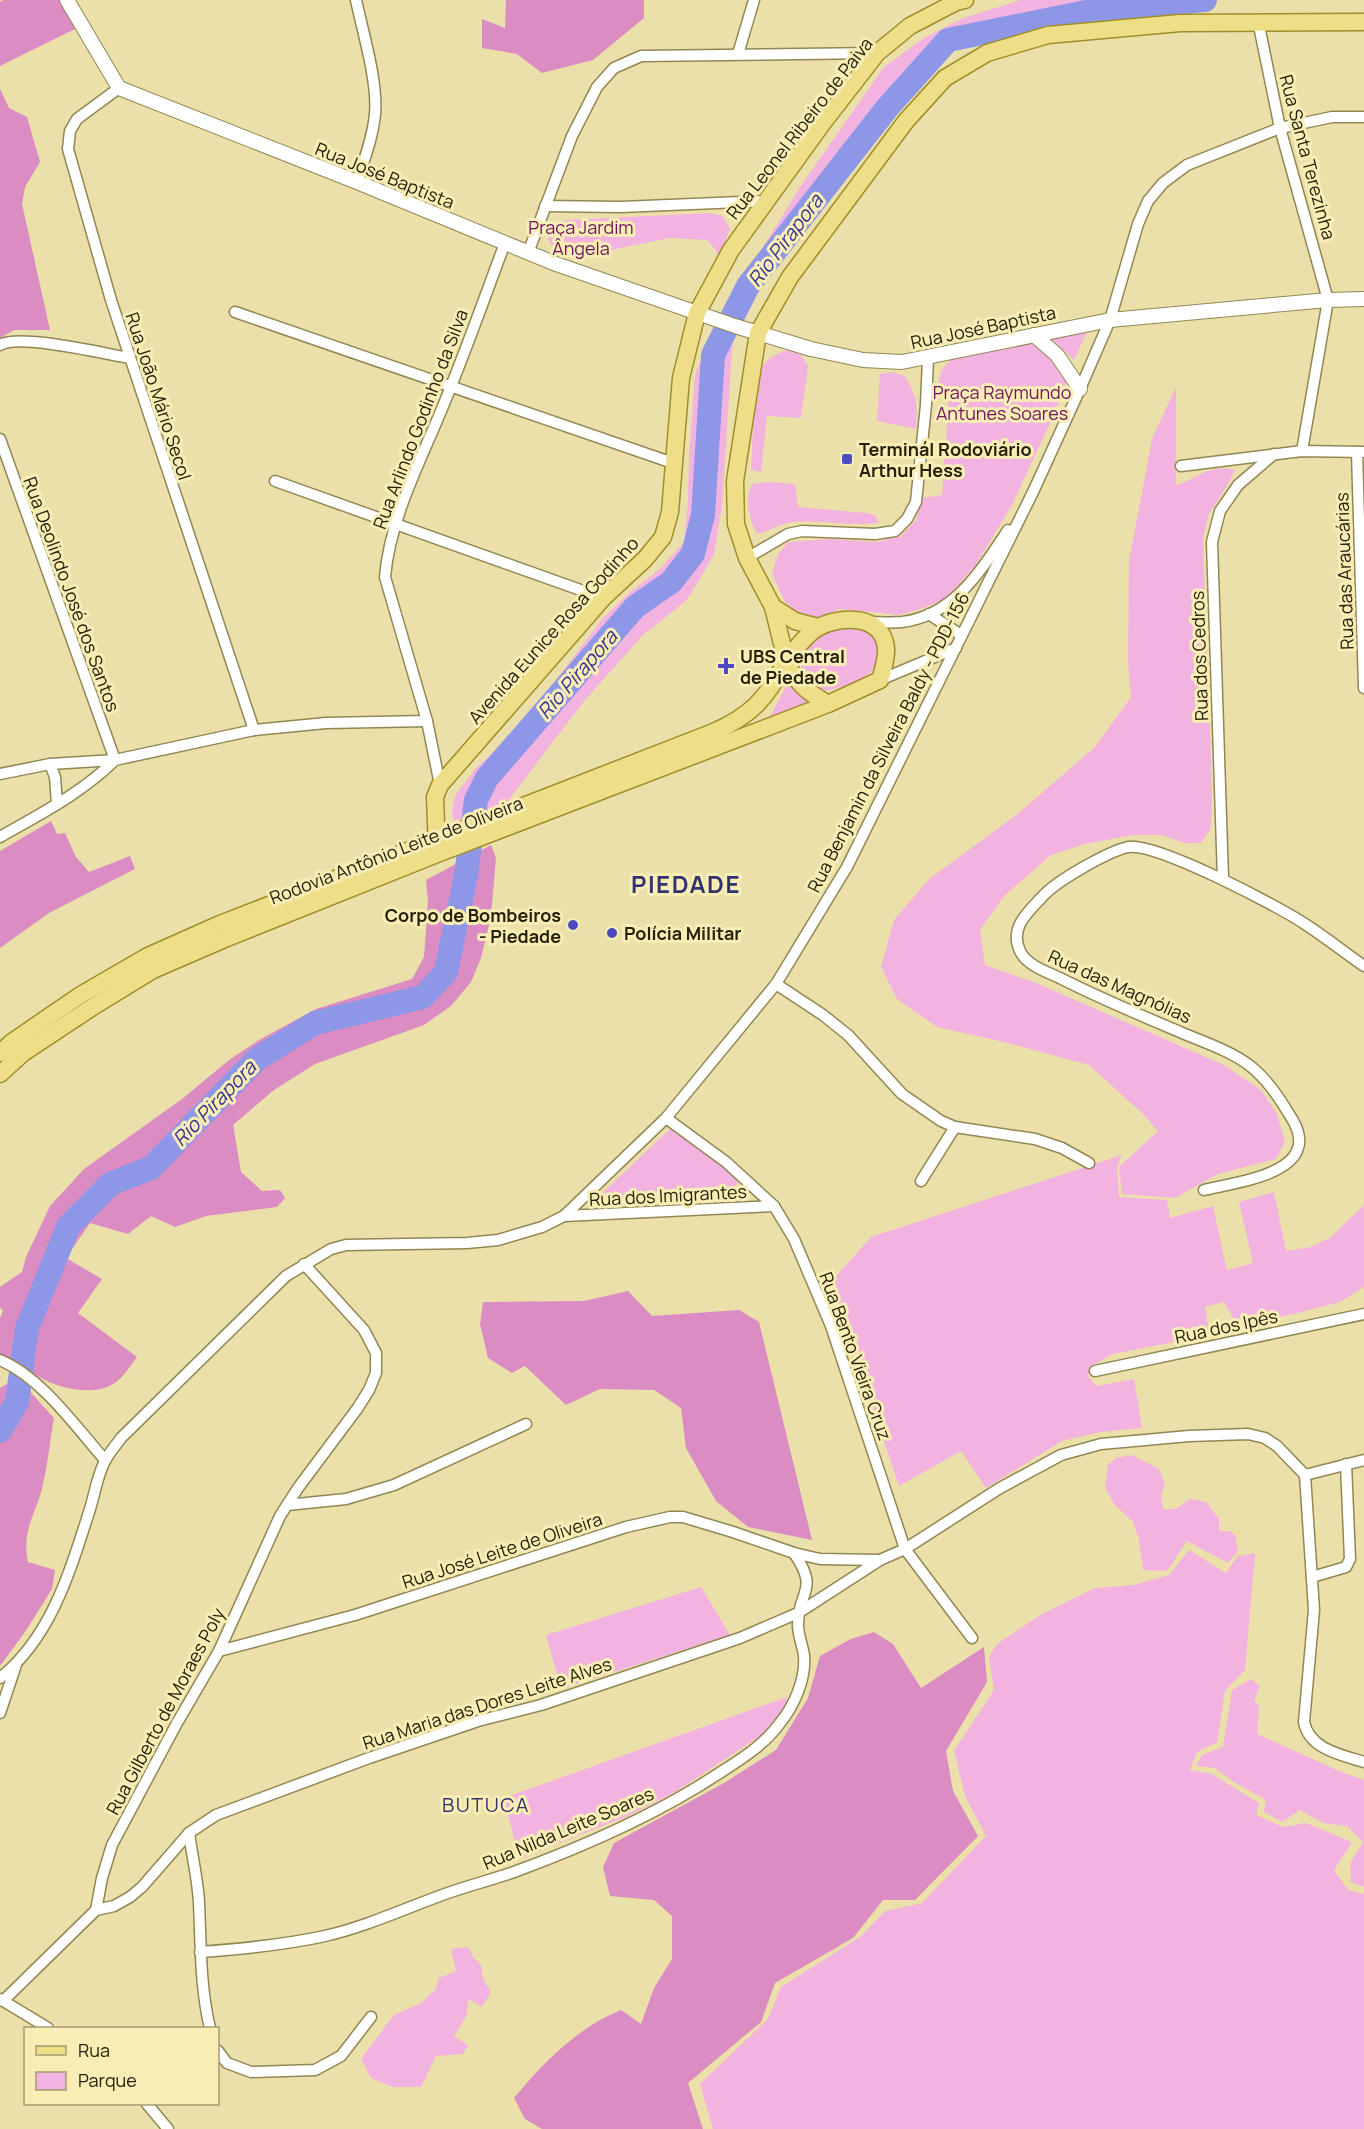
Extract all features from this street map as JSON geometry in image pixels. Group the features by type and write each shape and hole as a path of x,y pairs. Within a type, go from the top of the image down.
{"main road":[{"name":"Rua Leonel Ribeiro de Paiva","path":"704,315 731,250 822,124 877,53 910,26 956,2 965,0"},
{"path":"828,704 812,695 790,671 773,607 747,558 736,524 735,481 758,333 795,270 906,121 945,78 987,53 1048,35 1179,23 1364,22"},
{"name":"Avenida Eunice Rosa Godinho","path":"442,845 434,813 435,797 440,784 603,598 645,559 663,537 670,512 681,378 704,315"},
{"path":"773,607 795,621 818,627 854,619 869,622 881,633 886,648 885,665 880,680"},
{"name":"Rodovia Antônio Leite de Oliveira","path":"493,826 731,725 749,713 777,679 786,660 818,627"},
{"path":"758,732 777,679"},
{"name":"Rodovia Antônio Leite de Oliveira","path":"0,1074 23,1053 153,970 442,845 758,732 880,680"},
{"path":"406,851 424,830 434,813"},
{"name":"Rodovia Antônio Leite de Oliveira","path":"0,1053 12,1042 80,996 148,956 220,924 406,851 442,845"}],"street":[{"path":"356,0 374,89 375,114 370,142 357,182"},
{"path":"738,54 754,0"},
{"path":"71,3 119,88"},
{"name":"Rua Santa Terezinha","path":"1258,21 1280,128 1328,300"},
{"path":"528,253 572,136 597,87 614,68 641,56 877,53"},
{"name":"Rua José Baptista","path":"119,88 556,264 735,326 811,349 863,360 902,362 928,358 1110,320 1328,300 1364,299"},
{"name":"Rua João Mário Secol","path":"119,88 77,119 70,131 68,149 111,300 254,730"},
{"name":"Rua Benjamin da Silveira Baldy - PDD-156","path":"0,1678 16,1665 40,1634 53,1611 71,1565 105,1460 121,1438 268,1292 304,1264 331,1249 346,1245 467,1243 498,1240 542,1227 564,1216 666,1118 776,984 847,867 1033,492 1080,389 1110,320 1138,224 1148,201 1162,183 1187,165 1280,128 1332,117 1364,117"},
{"path":"545,206 621,207 766,201"},
{"name":"Rua Arlindo Godinho da Silva","path":"440,784 427,721 386,577 387,553 395,524 451,386 505,243"},
{"path":"1302,451 1328,300"},
{"path":"235,312 673,463"},
{"path":"1034,335 1057,355 1080,389"},
{"path":"0,345 5,342 24,340 130,358"},
{"path":"747,558 788,534 802,531 875,534 895,531 907,519 916,502 926,405 928,358"},
{"name":"Rua Deolindo José dos Santos","path":"0,439 3,459 115,760"},
{"path":"1181,466 1302,451 1360,452"},
{"name":"Rua das Araucárias","path":"1360,452 1364,688"},
{"name":"Rua dos Cedros","path":"1223,879 1212,542 1220,511 1238,485 1274,454"},
{"path":"275,482 603,598"},
{"path":"869,622 903,622 929,614 958,597 991,555 1033,492"},
{"path":"958,597 981,597"},
{"path":"929,614 961,635"},
{"name":"Rodovia Antônio Leite de Oliveira","path":"880,680 956,648"},
{"path":"0,774 50,764 115,760 254,730 326,723 427,721"},
{"path":"0,837 96,779 115,760"},
{"path":"50,764 55,777 57,804"},
{"name":"Rua das Magnólias","path":"1204,1191 1273,1174 1292,1162 1299,1145 1296,1124 1270,1085 1249,1065 1218,1048 1091,994 1033,965 1020,952 1016,934 1022,919 1045,893 1090,864 1129,847 1151,849 1223,879 1304,923 1364,966"},
{"path":"776,984 823,1015 848,1035 902,1094 941,1121 955,1127 1035,1139 1062,1148 1089,1163"},
{"name":"Rua Bento Vieira Cruz","path":"666,1118 726,1162 774,1206 794,1239 831,1326 905,1549 972,1638"},
{"path":"921,1181 955,1127"},
{"name":"Rua dos Imigrantes","path":"564,1216 774,1206"},
{"name":"Rua Gilberto de Moraes Poly","path":"96,1910 102,1878 112,1845 177,1723 219,1651 264,1549 287,1505 357,1409 376,1373 376,1353 364,1330 304,1264"},
{"path":"1359,1315 1364,1306"},
{"name":"Rua dos Ipês","path":"1095,1371 1359,1315"},
{"path":"0,1360 16,1367 38,1385 105,1460"},
{"path":"287,1505 346,1499 394,1485 526,1424"},
{"name":"Rua Maria das Dores Leite Alves","path":"96,1910 130,1897 142,1887 189,1833 216,1815 369,1758 478,1721 541,1705 740,1638 798,1613 880,1560 905,1549 1000,1488 1061,1455 1101,1444 1189,1436 1248,1434 1265,1438 1277,1446 1305,1475"},
{"path":"1364,1460 1305,1475 1314,1611 1304,1722 1306,1731 1315,1742 1331,1751 1364,1762"},
{"path":"1312,1577 1346,1567 1350,1559 1346,1464"},
{"name":"Rua José Leite de Oliveira","path":"219,1651 355,1615 626,1527 670,1517 683,1517 794,1553 831,1560 880,1560"},
{"path":"794,1553 807,1575 805,1596 798,1613"},
{"name":"Rua Nilda Leite Soares","path":"200,1952 275,1946 328,1936 513,1872 606,1834 691,1792 748,1755 781,1723 789,1709 804,1666 804,1654 798,1630 798,1613"},
{"path":"0,1713 16,1665"},
{"path":"189,1833 199,1900 200,1952 210,2027"},
{"path":"46,2027 1,2000 96,1910"},
{"path":"219,2052 227,2063 250,2072 315,2070 341,2056 371,2017"},
{"path":"149,2105 168,2129"}],"green space":[{"path":"1020,0 1144,0 962,43 930,65 876,133 748,305 730,301 800,187 884,67 924,38 961,19"},
{"name":"Praça Jardim Ângela","path":"710,213 723,216 730,229 718,260 716,250 707,240 670,238 582,256 564,256 552,247 548,239 552,228 567,220"},
{"path":"1087,332 1074,360 1052,339"},
{"path":"733,336 722,507 714,555 687,600 643,635 585,700 507,802 454,821 452,811 455,796 476,768 508,738 545,695 603,618 628,594 661,568 684,542 695,376 699,363"},
{"name":"Praça Raymundo Antunes Soares","path":"1025,344 1040,345 1068,377 1051,421 1011,507 975,566 946,598 921,609 899,615 840,609 818,619 802,616 785,602 772,574 778,554 788,542 829,539 877,542 901,536 916,520 922,498 942,495 949,396 937,391 941,371 952,358"},
{"path":"791,349 800,354 808,366 801,418 767,416 761,472 751,470 756,397 761,370 771,357"},
{"path":"893,372 905,376 912,390 917,407 916,429 877,421 880,374"},
{"path":"1176,387 1176,485 1217,469 1235,470 1209,514 1203,538 1212,789 1211,828 1201,843 1185,843 1161,835 1133,835 1085,844 1051,855 1005,895 980,930 985,965 1036,983 1224,1065 1261,1090 1277,1114 1285,1142 1276,1159 1218,1174 1175,1198 1122,1194 1119,1167 1158,1131 1143,1114 1089,1065 937,1027 897,999 881,967 894,920 929,879 1015,816 1095,747 1131,697 1128,662 1129,561 1152,439"},
{"path":"769,482 795,484 798,507 867,513 875,515 879,523 799,522 784,524 757,534 752,522 748,497 752,484"},
{"path":"844,625 869,630 877,643 879,654 876,664 870,672 849,685 824,691 807,681 800,662 803,649 809,640"},
{"path":"790,679 814,702 769,718"},
{"path":"670,1129 735,1173 739,1180 736,1186 706,1193 613,1200 601,1194"},
{"path":"1122,1155 1117,1167 1119,1197 1167,1200 1170,1218 1213,1206 1227,1270 1253,1263 1239,1202 1274,1192 1286,1251 1311,1247 1331,1237 1364,1205 1364,1287 1340,1302 1237,1325 1224,1302 1205,1307 1209,1335 1113,1354 1093,1365 1088,1376 1096,1386 1134,1379 1142,1428 1100,1432 1062,1441 986,1488 961,1451 899,1486 831,1282 871,1237"},
{"path":"1132,1455 1159,1469 1165,1484 1161,1495 1163,1509 1176,1509 1190,1499 1206,1502 1219,1519 1219,1531 1230,1531 1235,1535 1238,1551 1228,1563 1187,1541 1167,1571 1143,1570 1139,1539 1133,1522 1115,1505 1105,1488 1108,1465 1116,1458"},
{"path":"1189,1550 1226,1573 1238,1556 1255,1553 1245,1670 1225,1691 1217,1742 1197,1752 1190,1770 1212,1774 1259,1803 1256,1815 1283,1827 1306,1823 1352,1842 1334,1870 1348,1890 1364,1894 1364,2129 713,2129 700,2084 768,2019 781,1987 860,1937 885,1911 922,1903 986,1836 965,1796 954,1751 994,1690 989,1657 997,1644 1042,1614 1095,1588 1134,1585 1169,1575"},
{"path":"701,1587 730,1635 561,1689 546,1635"},
{"path":"1251,1679 1260,1686 1254,1700 1259,1705 1257,1734 1364,1780 1364,1887 1351,1882 1350,1864 1363,1842 1347,1826 1323,1823 1300,1810 1282,1822 1264,1812 1266,1800 1232,1781 1215,1768 1196,1766 1202,1755 1223,1747 1232,1690"},
{"path":"787,1697 784,1711 768,1731 675,1792 628,1816 519,1859 504,1798"},
{"path":"468,1947 481,1965 483,1979 491,1992 482,2007 468,1999 467,2015 454,2036 468,2045 463,2054 436,2056 421,2087 393,2087 371,2078 361,2059 394,2015 421,2003 435,1990 439,1978 456,1971 451,1949"}],"shaded area":[{"path":"3,0 64,0 79,27 0,66 0,2"},
{"path":"506,0 644,0 644,18 593,60 542,73 517,54 482,48 482,19 505,28"},
{"path":"0,89 9,108 27,117 40,162 25,187 22,204 50,330 14,330 0,338"},
{"path":"51,821 57,834 65,833 76,857 89,872 130,856 135,869 49,913 0,948 0,851"},
{"path":"491,845 496,858 491,916 481,958 471,982 451,1006 424,1025 315,1064 274,1090 233,1125 241,1172 262,1191 280,1190 285,1198 277,1207 206,1216 175,1227 151,1216 128,1234 90,1223 66,1258 102,1279 78,1313 137,1357 122,1377 108,1387 78,1390 49,1382 18,1362 0,1356 0,1318 3,1311 0,1307 0,1287 22,1272 26,1257 50,1206 84,1169 182,1099 229,1060 259,1040 316,1009 412,979 424,957 428,902 426,880"},
{"path":"628,1291 652,1316 739,1310 759,1322 812,1540 748,1527 716,1501 686,1448 681,1408 654,1390 600,1389 566,1405 525,1366 512,1373 488,1358 480,1324 483,1302 584,1301"},
{"path":"10,1382 24,1385 54,1418 45,1476 28,1530 26,1550 28,1562 55,1570 52,1589 0,1666 0,1388"},
{"path":"874,1632 893,1644 921,1688 984,1647 987,1682 946,1751 953,1791 978,1836 915,1900 883,1900 853,1938 775,1983 761,2022 688,2083 703,2129 542,2129 525,2119 514,2098 537,2072 562,2047 605,2017 621,2010 641,2024 654,1988 672,1959 672,1916 654,1900 610,1896 603,1867 614,1843 724,1783 776,1750 808,1698 820,1656 851,1639"}],"waterway":[{"name":"Rio Pirapora","path":"0,1431 17,1402 27,1328 68,1227 110,1184 151,1168 257,1059 315,1023 423,997 446,972 466,875 476,800 487,778 635,607 671,582 693,554 703,515 713,355 748,286 887,108 948,40 1096,10 1205,0"}],"place":[{"name":"Terminál Rodoviário Arthur Hess","path":"847,459"},
{"name":"UBS Central de Piedade","path":"726,666"},
{"name":"Corpo de Bombeiros - Piedade","path":"573,925"},
{"name":"Polícia Militar","path":"612,933"}],"district":[{"name":"PIEDADE","path":"686,883"},
{"name":"BUTUCA","path":"486,1804"}]}
